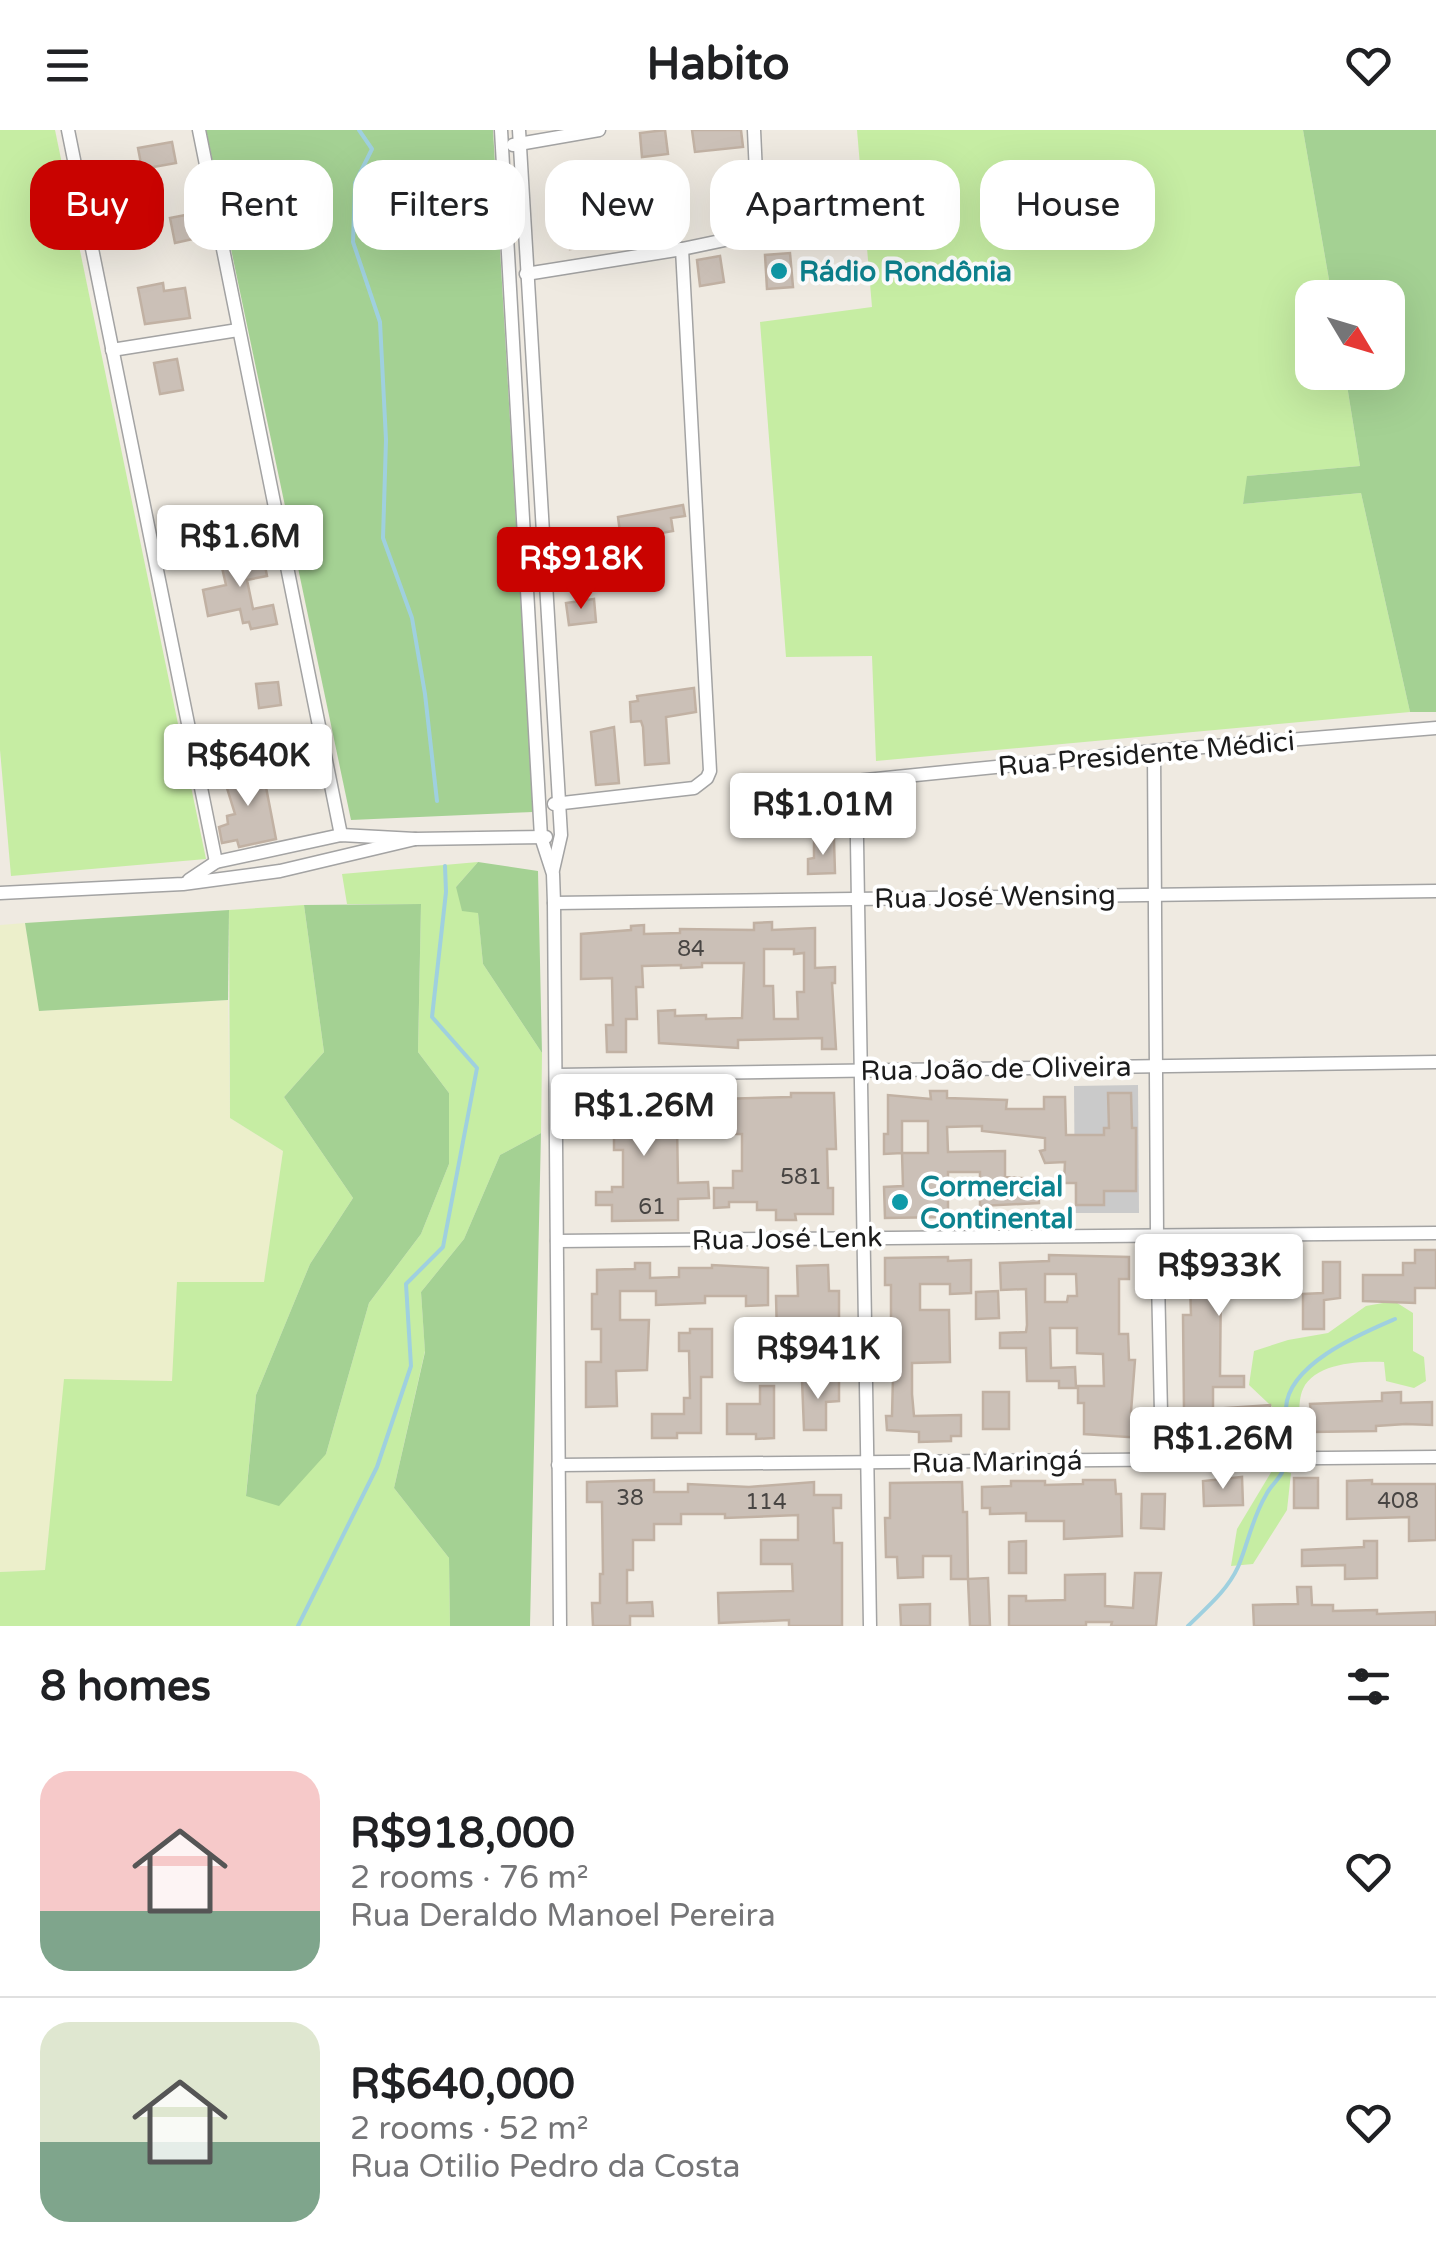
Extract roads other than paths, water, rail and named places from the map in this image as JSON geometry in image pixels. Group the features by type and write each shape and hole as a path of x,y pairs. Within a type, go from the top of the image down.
{"street":[{"path":"68,130 216,862"},
{"path":"199,130 341,835"},
{"path":"501,130 542,837 552,874 554,903 560,1626"},
{"path":"502,146 519,137 599,130"},
{"path":"690,248 744,236 753,229 758,218 754,130"},
{"path":"519,137 561,834 552,874"},
{"path":"526,274 682,250 711,762 707,778 694,788 540,806"},
{"path":"112,350 238,330"},
{"name":"Rua Presidente Médici","path":"857,898 856,781 1436,728"},
{"path":"1154,751 1156,1235 1162,1458"},
{"path":"183,884 216,862 341,835 416,839 561,834"},
{"path":"0,893 183,884 280,872 416,839"},
{"name":"Rua José Wensing","path":"554,903 1436,891"},
{"path":"857,898 870,1626"},
{"name":"Rua João de Oliveira","path":"556,1074 1436,1062"},
{"name":"Rua José Lenk","path":"557,1240 1436,1233"},
{"name":"Rua Maringá","path":"558,1466 1436,1457"}],"waterway":[{"path":"359,130 372,149 355,183 353,242 380,322 386,440 383,538 412,618 437,801"},
{"path":"298,1626 377,1467 411,1366 406,1284 443,1247 477,1068 432,1017 446,892 445,866"},
{"path":"1188,1626 1233,1576 1261,1504 1282,1473 1286,1408 1299,1378 1328,1353 1395,1319"}],"place":[{"name":"Rádio Rondônia","path":"779,271"},
{"name":"Cormercial Continental","path":"900,1202"}]}
